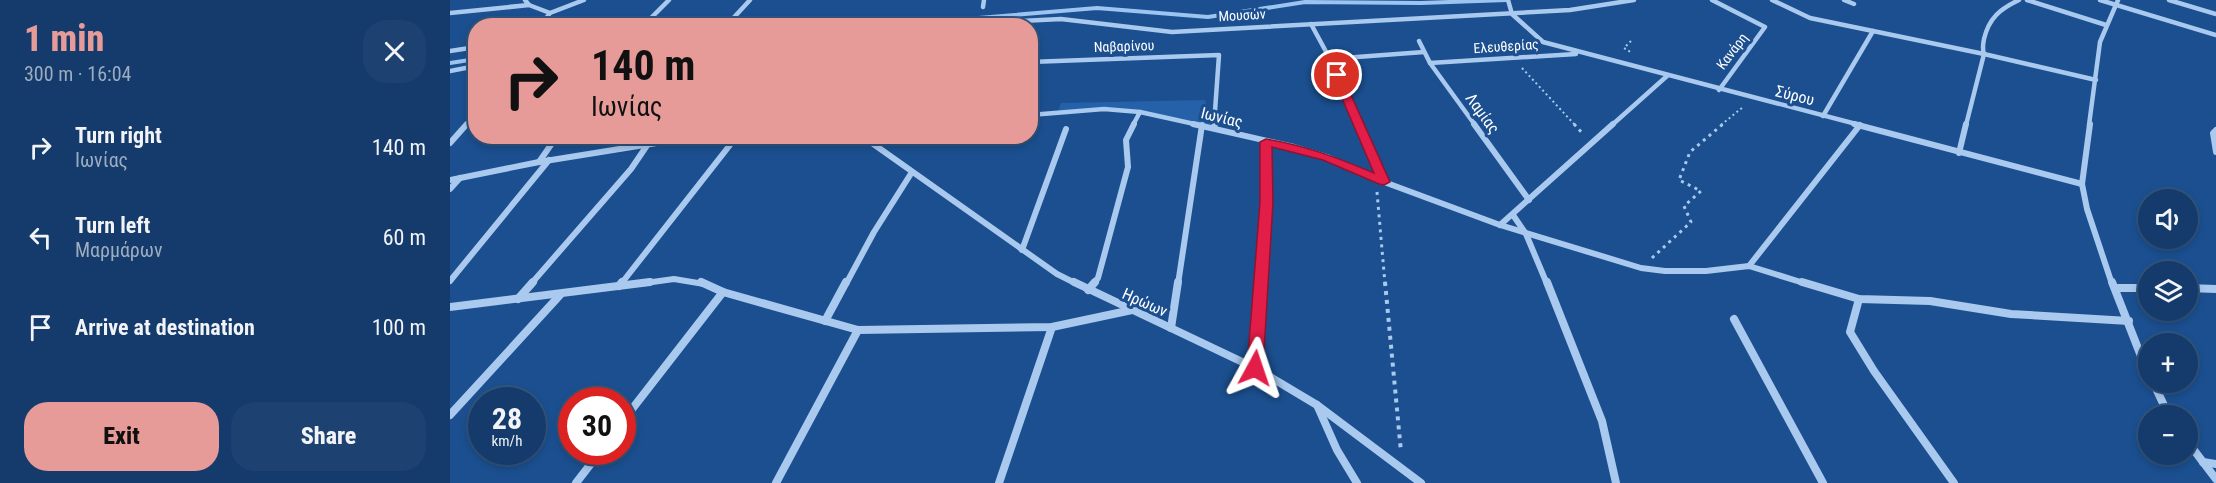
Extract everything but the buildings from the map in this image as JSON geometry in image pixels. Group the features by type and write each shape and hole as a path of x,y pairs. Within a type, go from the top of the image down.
{"street":[{"path":"525,0 529,5"},
{"path":"546,18 550,13 584,0"},
{"path":"651,18 669,0"},
{"path":"733,18 750,0"},
{"path":"983,7 984,0"},
{"path":"1508,0 1512,14"},
{"name":"Μουσών","path":"1038,20 1061,19 1172,32 1570,10 1634,0"},
{"name":"Κανάρη","path":"1712,0 1765,27 1719,90"},
{"path":"1772,0 1810,18 2096,80"},
{"path":"1844,0 1854,4"},
{"path":"1959,153 1984,54 1982,51 1989,19 2001,8 2019,0"},
{"path":"2027,0 2106,25"},
{"path":"2100,0 2117,2 2216,35"},
{"path":"2169,0 2216,14"},
{"path":"2117,2 2100,42 2082,184 2086,209 2138,346"},
{"path":"450,13 529,5 550,13"},
{"name":"Σύρου","path":"1512,14 1543,42 2082,184"},
{"path":"1311,24 1330,59 1384,182"},
{"path":"1823,116 1873,31"},
{"name":"Λαμίας","path":"1419,41 1430,63 1529,200"},
{"path":"450,51 468,48"},
{"path":"1330,59 1424,52"},
{"name":"Ελευθερίας","path":"1430,63 1583,53"},
{"name":"Ναβαρίνου","path":"1038,62 1219,55 1218,96 1214,128"},
{"path":"450,71 468,68"},
{"path":"1500,225 1667,76"},
{"name":"Ιωνίας","path":"1038,114 1104,109 1140,112 1294,147 1327,157 1376,179 1500,225 1641,268 1665,271 1706,271 1749,266"},
{"path":"1088,290 1098,278 1128,167 1126,140 1140,112"},
{"path":"450,143 468,123"},
{"path":"1171,328 1202,125"},
{"path":"1860,125 1749,266 1859,299 1930,301 2011,314 2129,321"},
{"path":"1022,250 1066,129"},
{"path":"2216,130 2213,133 2216,152"},
{"path":"1255,368 1266,202 1266,142"},
{"path":"538,162 551,144"},
{"path":"450,180 538,162 648,144"},
{"path":"518,299 631,169 648,144"},
{"path":"618,286 731,144"},
{"name":"Ηρώων","path":"873,144 1057,274 1255,368 1317,405 1421,483"},
{"path":"450,281 550,160"},
{"path":"825,321 874,232 912,172"},
{"path":"450,189 460,178"},
{"path":"1513,214 1526,234 1602,421 1616,483"},
{"path":"450,307 674,279 701,282 723,292 858,330 1052,327 1132,310"},
{"path":"2115,288 2138,288"},
{"path":"2198,288 2216,288"},
{"path":"636,404 723,292"},
{"path":"450,415 561,294"},
{"path":"1859,299 1850,332 1868,365 1902,408 1954,483"},
{"path":"1734,320 1823,483"},
{"path":"999,483 1052,327"},
{"path":"776,483 858,330"},
{"path":"1317,405 1337,450 1357,483"},
{"path":"2198,456 2216,479"},
{"path":"2202,462 2216,464"},
{"path":"576,483 590,465"}],"path":[{"path":"1513,58 1591,143"},
{"path":"1641,268 1691,222 1684,206 1701,191 1679,180 1690,152 1754,98"},
{"path":"1376,179 1402,468"}],"shaded area":[{"path":"1205,100 1214,128 1168,117 1104,109 1058,111 1061,103"}],"waterway":[{"path":"978,18 1097,8 1208,17 1305,2 1421,3 1507,0"},
{"path":"450,63 468,60"}],"route":[{"path":"1255,368 1266,202 1266,142 1294,147 1327,157 1384,182 1337,75"}]}
